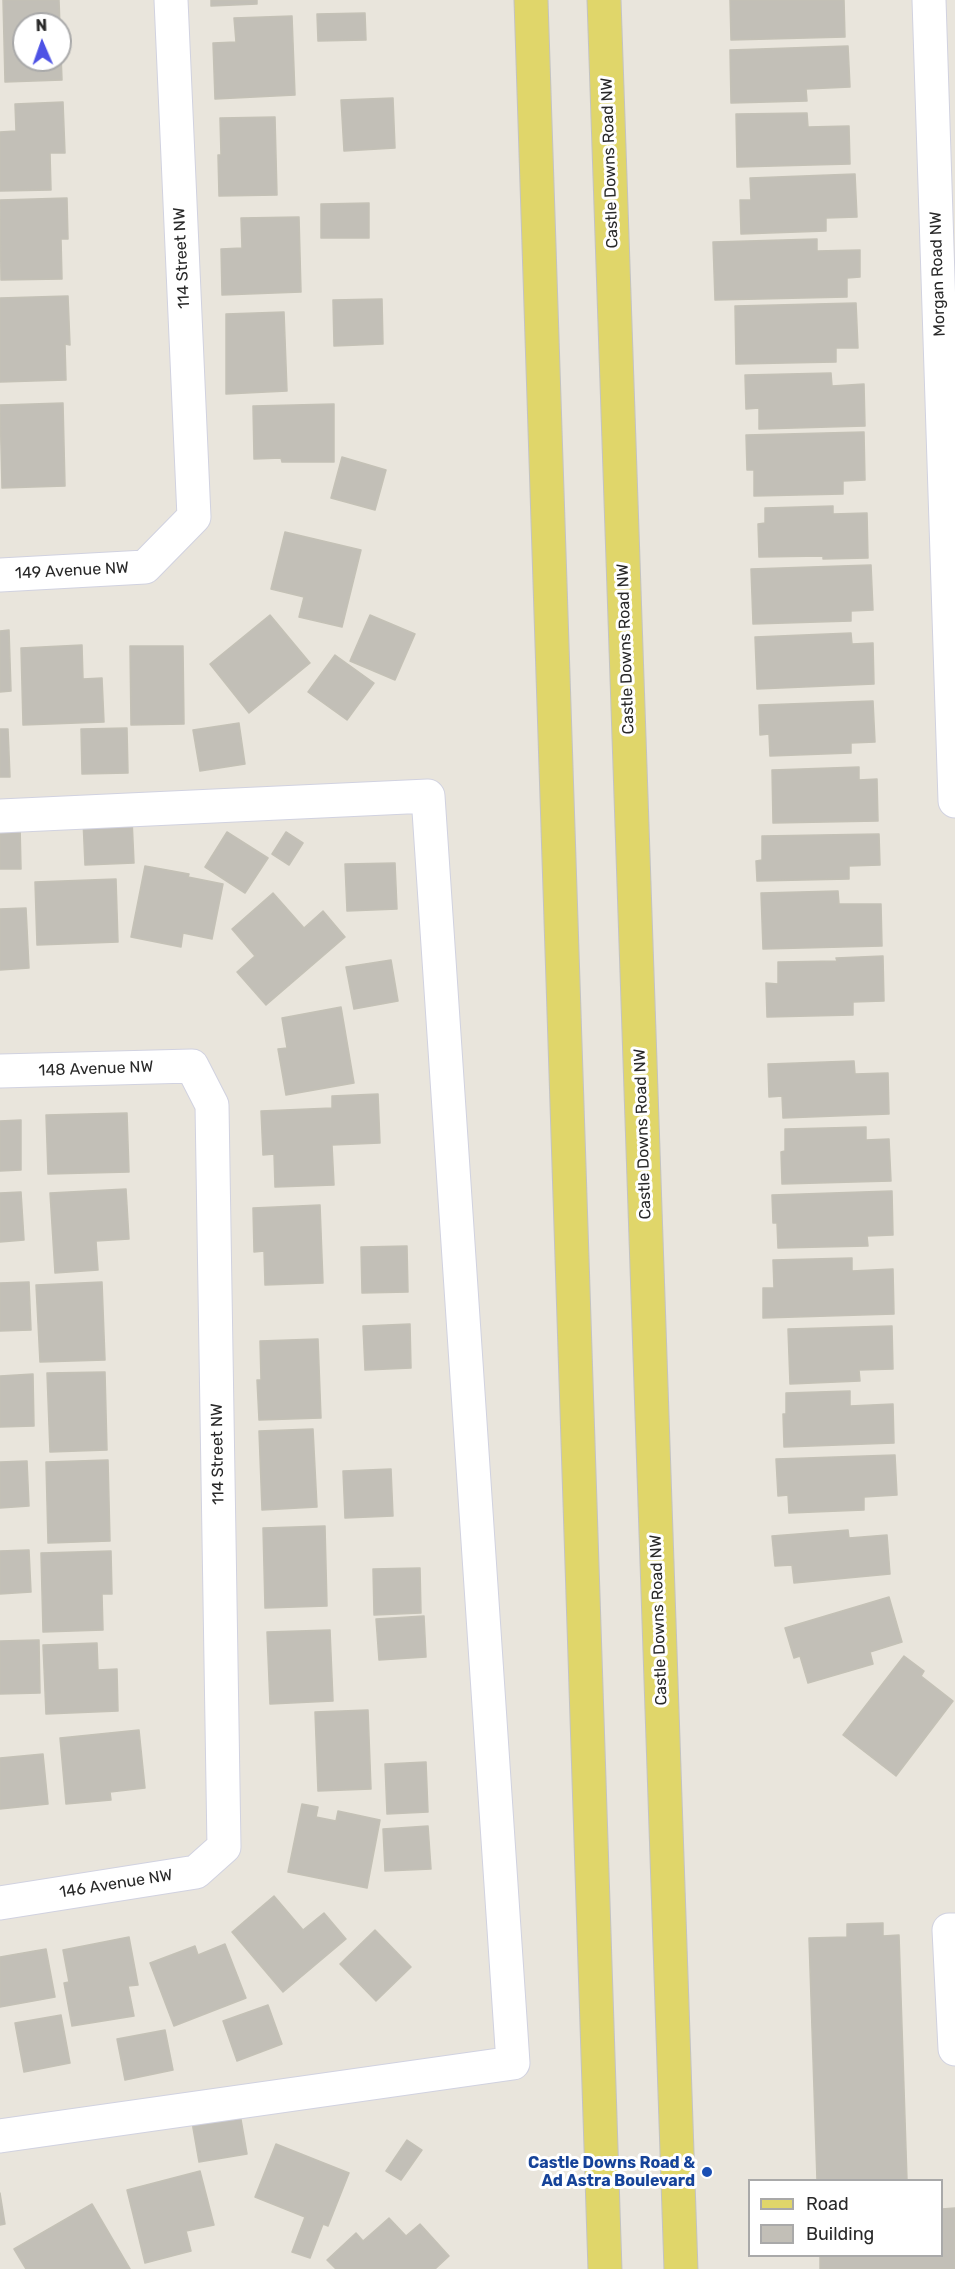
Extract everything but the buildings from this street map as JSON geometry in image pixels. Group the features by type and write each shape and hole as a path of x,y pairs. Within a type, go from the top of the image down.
{"main road":[{"path":"531,0 605,2269"},
{"name":"Castle Downs Road NW","path":"604,0 681,2269"}],"street":[{"name":"114 Street NW","path":"171,0 194,517"},
{"name":"Morgan Road NW","path":"929,0 955,801"},
{"name":"149 Avenue NW","path":"0,575 145,567 194,517"},
{"path":"0,816 428,796 513,2063 0,2136"},
{"name":"114 Street NW","path":"192,1066 212,1105 224,1846"},
{"name":"148 Avenue NW","path":"0,1071 192,1066"},
{"name":"146 Avenue NW","path":"0,1903 196,1872 224,1846"},
{"path":"955,1930 949,1930 955,2049"}],"place":[{"name":"Castle Downs Road & Ad Astra Boulevard","path":"707,2172"}]}
